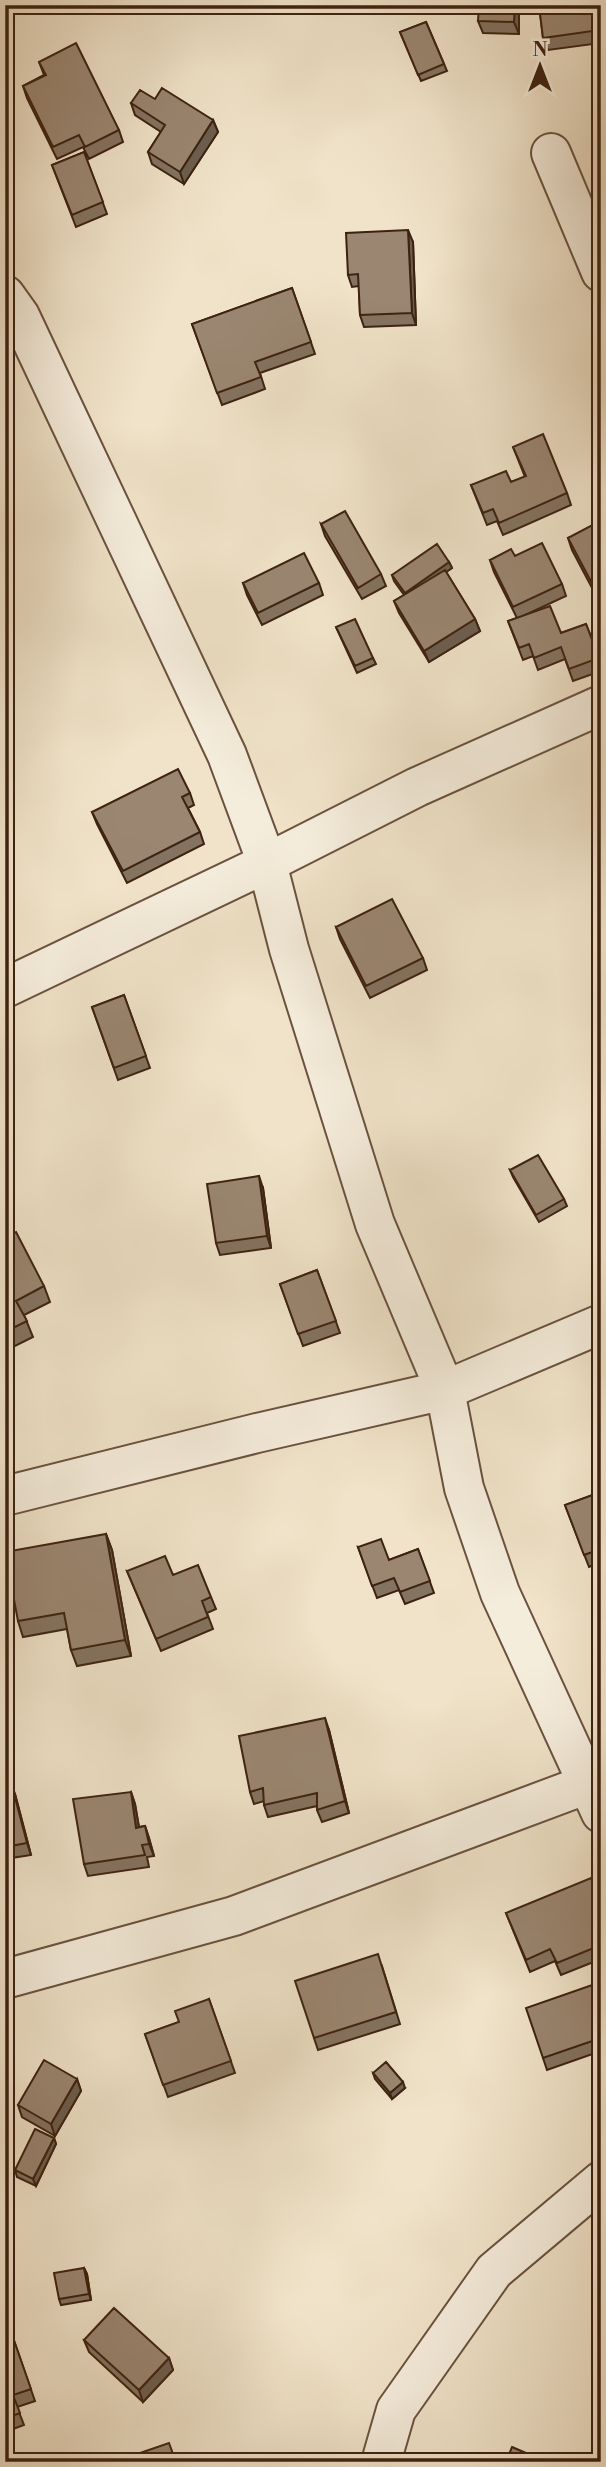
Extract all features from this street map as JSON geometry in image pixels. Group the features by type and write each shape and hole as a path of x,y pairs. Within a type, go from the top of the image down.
{"street":[{"path":"551,153 601,272"},
{"path":"5,295 20,316 227,755 267,863 289,949 375,1224 445,1390 464,1488 500,1593 597,1792 233,1916 5,1979"},
{"path":"5,988 267,863 417,787 601,705"},
{"path":"5,1496 257,1433 445,1390 601,1324"},
{"path":"381,2462 396,2410 494,2271 601,2181"}],"building":[{"path":"479,5 515,5 514,22 478,21"},
{"path":"539,5 597,5 600,30 543,38"},
{"path":"426,22 444,64 418,75 400,32"},
{"path":"76,43 119,130 85,147 79,135 53,147 23,86 46,75 39,62"},
{"path":"162,88 213,120 180,172 148,152 165,125 131,103 140,90 155,99"},
{"path":"84,152 103,202 72,215 52,165"},
{"path":"408,230 412,313 360,315 358,274 348,275 346,233"},
{"path":"292,288 311,342 255,362 261,377 217,393 192,324"},
{"path":"543,434 567,493 499,523 493,509 483,513 471,485 506,471 511,482 526,476 513,447"},
{"path":"345,511 381,574 358,588 321,524"},
{"path":"598,522 601,528 601,589 596,591 568,538"},
{"path":"542,543 562,584 513,607 490,560 511,549 515,556"},
{"path":"437,544 449,562 405,593 392,575"},
{"path":"304,553 319,583 258,613 243,583"},
{"path":"445,570 475,619 424,651 394,601"},
{"path":"550,606 561,633 586,624 599,658 569,669 561,647 534,658 529,644 519,648 508,621"},
{"path":"355,619 373,658 355,666 336,627"},
{"path":"178,769 190,793 182,797 200,832 123,871 92,812"},
{"path":"392,899 423,958 366,986 336,927"},
{"path":"124,995 146,1056 114,1068 92,1007"},
{"path":"538,1155 564,1199 536,1215 510,1170"},
{"path":"259,1176 267,1236 216,1243 207,1184"},
{"path":"16,1232 44,1286 16,1301 27,1321 5,1332 5,1238"},
{"path":"317,1270 336,1321 298,1334 280,1284"},
{"path":"601,1492 601,1549 584,1555 565,1505"},
{"path":"106,1534 125,1640 71,1650 64,1613 18,1621 5,1552"},
{"path":"381,1539 389,1560 418,1549 430,1581 400,1592 394,1578 372,1586 358,1547"},
{"path":"165,1556 173,1575 198,1565 211,1597 202,1601 208,1617 156,1639 127,1571"},
{"path":"325,1718 345,1801 317,1810 317,1793 264,1805 263,1788 250,1792 239,1736"},
{"path":"11,1782 27,1843 5,1847 5,1783"},
{"path":"131,1792 136,1828 145,1826 149,1844 142,1845 145,1855 84,1864 73,1799"},
{"path":"591,1878 601,1902 601,1945 557,1963 550,1949 526,1960 506,1913"},
{"path":"378,1954 396,2012 314,2038 295,1981"},
{"path":"601,1982 601,2038 543,2058 526,2008"},
{"path":"209,1999 231,2061 163,2085 145,2034 179,2022 175,2011"},
{"path":"44,2060 77,2079 51,2124 18,2105"},
{"path":"386,2062 403,2082 390,2093 373,2073"},
{"path":"35,2129 54,2138 33,2179 15,2170"},
{"path":"84,2268 89,2294 59,2299 54,2273"},
{"path":"114,2308 169,2358 139,2390 84,2340"},
{"path":"10,2329 31,2389 13,2395 20,2413 5,2419 5,2331"},
{"path":"169,2443 176,2462 114,2462"},
{"path":"512,2447 547,2462 506,2462"},
{"path":"77,2454 80,2462 53,2462"}]}
